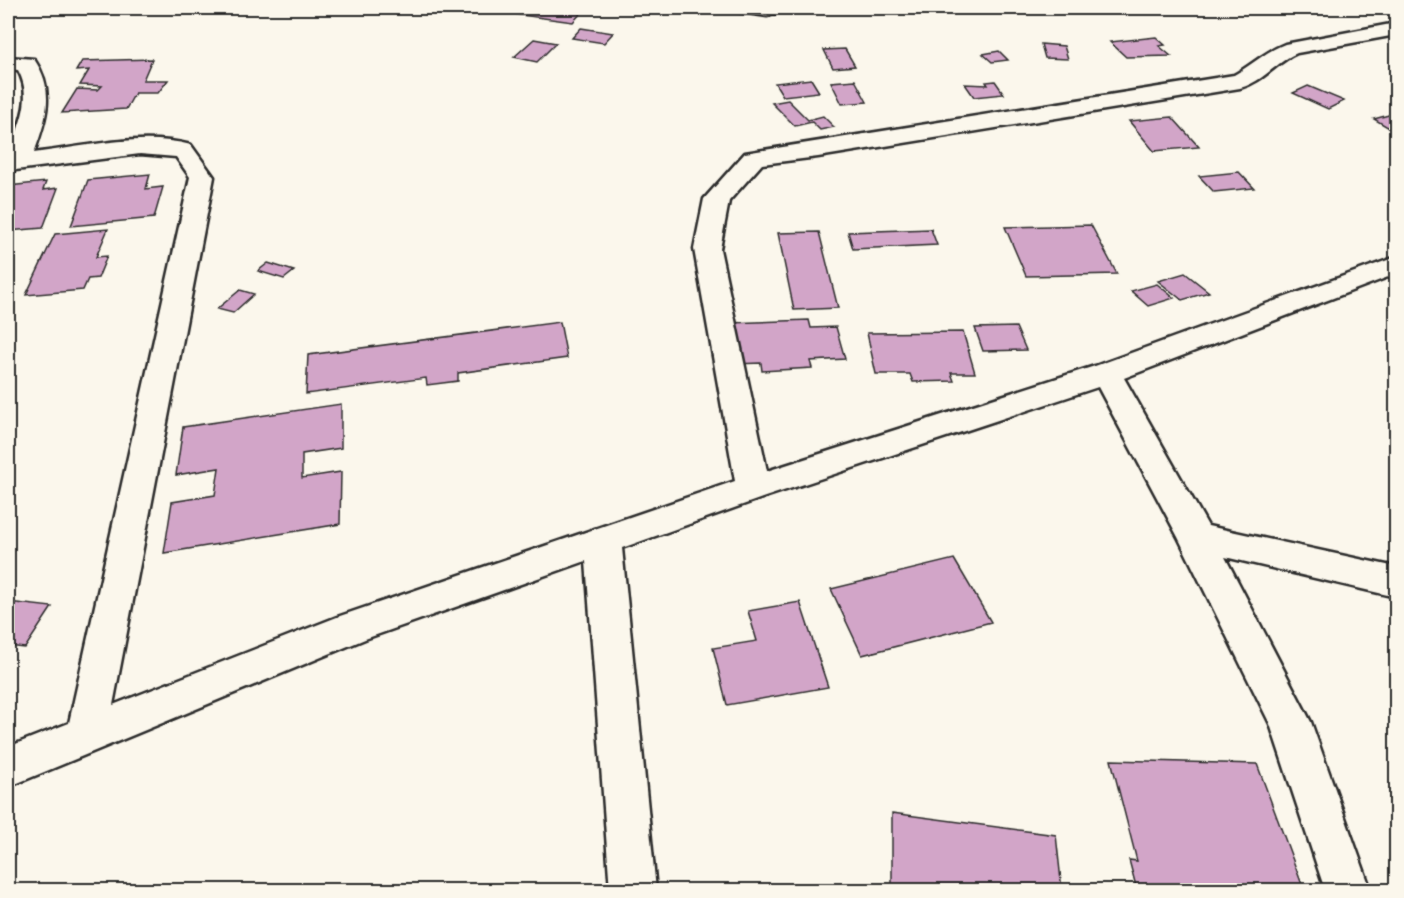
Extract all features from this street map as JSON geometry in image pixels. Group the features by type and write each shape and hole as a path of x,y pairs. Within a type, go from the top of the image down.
{"street":[{"path":"747,8 767,10"},
{"path":"753,488 707,249 717,199 754,158 818,150 1240,81 1264,67 1275,55 1292,48 1396,29"},
{"path":"8,63 26,64 35,78 39,93 34,120 13,163"},
{"path":"13,163 140,147 172,149 183,150 202,177 87,735"},
{"path":"8,767 351,628 753,488 1106,373 1396,265"},
{"path":"1106,373 1196,537 1290,722 1348,891"},
{"path":"1196,537 1396,582"},
{"path":"603,540 633,891"}],"building":[{"path":"512,8 546,8 582,12 573,22 506,13"},
{"path":"893,8 935,8 935,11 923,10 923,13 892,10"},
{"path":"581,28 613,33 604,43 572,38"},
{"path":"1156,37 1165,45 1159,46 1171,56 1126,57 1110,42"},
{"path":"534,39 556,43 537,62 514,57"},
{"path":"1041,44 1064,46 1068,59 1045,58"},
{"path":"845,49 855,66 833,68 824,50"},
{"path":"999,51 1008,60 992,62 983,54"},
{"path":"152,59 143,80 168,80 158,93 135,93 126,109 62,113 77,89 98,90 102,86 80,85 89,70 76,71 82,61"},
{"path":"811,79 819,92 783,96 775,83"},
{"path":"855,80 867,102 842,104 831,82"},
{"path":"995,81 1004,94 974,97 965,84 988,85 986,82"},
{"path":"1308,86 1344,101 1328,109 1293,93"},
{"path":"788,100 808,120 823,116 834,127 820,130 812,122 795,126 772,103"},
{"path":"1396,113 1396,132 1374,119"},
{"path":"1172,117 1199,147 1154,151 1129,121"},
{"path":"1239,172 1254,188 1214,192 1199,176"},
{"path":"150,174 146,189 163,187 154,218 71,226 88,180"},
{"path":"46,182 43,190 58,188 43,228 8,231 8,186"},
{"path":"1091,225 1117,274 1026,276 1005,227"},
{"path":"108,229 96,257 107,256 98,278 88,279 83,290 26,295 55,234"},
{"path":"931,229 937,245 853,249 848,232"},
{"path":"819,232 838,308 794,310 778,233"},
{"path":"268,263 294,271 284,279 258,271"},
{"path":"1185,273 1209,292 1182,300 1158,281"},
{"path":"1157,284 1174,298 1148,306 1131,291"},
{"path":"240,290 254,294 233,313 217,309"},
{"path":"809,320 811,328 836,327 845,359 810,361 812,368 762,371 761,363 735,364 729,323"},
{"path":"560,322 567,358 458,373 458,381 427,385 426,378 306,394 308,355"},
{"path":"1016,327 1026,350 983,351 975,328"},
{"path":"963,332 975,373 951,373 954,381 913,382 910,374 876,374 867,333"},
{"path":"341,404 341,448 302,454 302,478 341,472 340,524 164,553 172,502 215,495 219,468 176,475 183,427"},
{"path":"954,559 991,622 862,655 831,589"},
{"path":"8,602 52,607 25,648 8,646"},
{"path":"800,602 828,687 727,705 713,648 757,641 748,611"},
{"path":"1111,760 1257,764 1304,890 1137,890 1129,860 1137,861"},
{"path":"892,813 1056,835 1062,890 892,890"}]}
